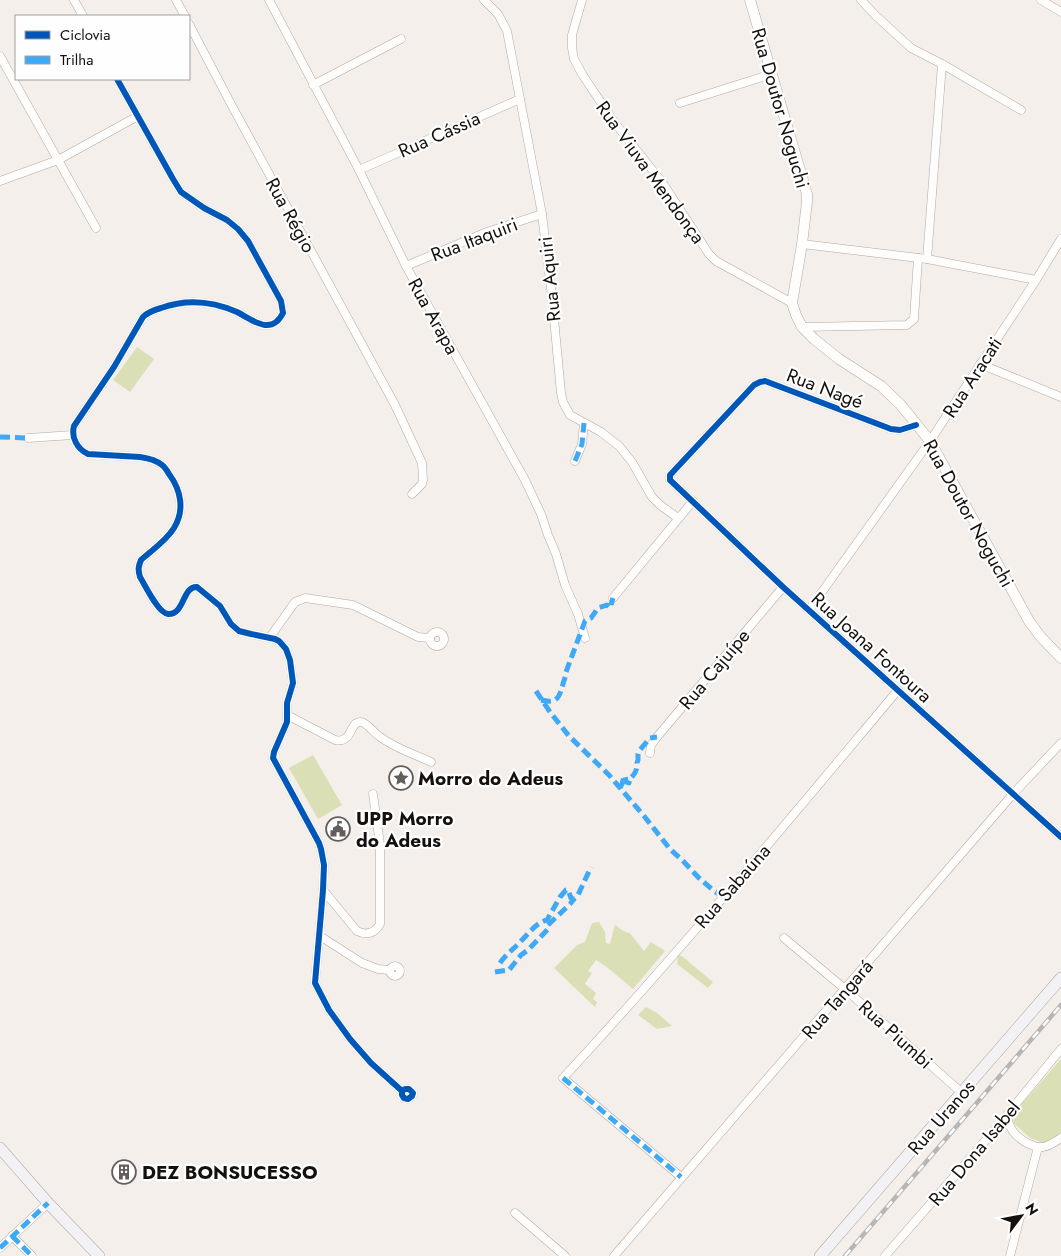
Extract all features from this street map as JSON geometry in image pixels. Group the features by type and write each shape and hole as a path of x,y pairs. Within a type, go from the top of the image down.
{"main road":[{"name":"Rua Uranos","path":"820,1256 1061,978"},
{"path":"0,1148 48,1203 99,1256"}],"street":[{"path":"74,0 82,15"},
{"path":"176,0 184,15"},
{"name":"Rua Arapa","path":"269,0 359,170 406,266 525,480 541,514 585,638"},
{"name":"Rua Aquiri","path":"484,0 498,14 507,31 542,214 563,402 570,415 601,432 619,446 632,462 652,497 678,518"},
{"name":"Rua Viuva Mendonça","path":"582,0 572,36 574,59 614,122 662,182 716,261 792,303"},
{"name":"Rua Doutor Noguchi","path":"750,0 807,194 802,244 792,303 796,316 802,327 814,339 839,359 881,386 900,404 930,441 1029,621 1061,658"},
{"path":"861,0 875,16 911,48 1021,110"},
{"path":"1041,0 1061,12"},
{"name":"Rua Régio","path":"190,26 395,405 422,463 422,484 412,494"},
{"path":"313,85 401,39"},
{"path":"0,56 96,228"},
{"path":"927,259 942,64"},
{"path":"680,103 772,74"},
{"path":"118,80 181,192 204,208 227,220 248,241 280,301 283,313 278,321 272,325 263,325 236,312 213,304 196,302 170,305 147,314 74,426 73,435 80,449 88,454 148,459 163,466 174,480 181,498 179,518 166,538 141,560 138,571 159,609 164,613 170,614 177,611 189,589 197,587 220,606 231,624 239,630 275,639 286,649 290,660 293,683 287,703 287,722 273,758 322,849 324,865 323,890 315,980 329,1010 350,1039 370,1063 402,1091"},
{"name":"Rua Cássia","path":"359,170 520,99"},
{"path":"0,182 58,160 138,116"},
{"name":"Rua Itaquiri","path":"406,266 487,232 542,214"},
{"name":"Rua Aracati","path":"809,610 930,441 1061,239"},
{"path":"802,244 927,259 1036,280"},
{"path":"802,327 909,324 914,319 918,258"},
{"path":"980,364 1061,396"},
{"name":"Rua Nagé","path":"670,475 754,385 760,382 765,382 891,429 900,430 916,425"},
{"path":"575,461 582,444 584,423"},
{"path":"28,438 73,435"},
{"name":"Rua Joana Fontoura","path":"670,475 670,480 783,587 1061,837"},
{"path":"613,598 694,501"},
{"name":"Rua Cajuípe","path":"650,753 657,737 783,587"},
{"path":"270,637 295,602 305,598 353,605 418,637 430,638"},
{"name":"Rua Sabaúna","path":"681,1177 562,1078 611,1026 724,897 898,690"},
{"path":"287,714 340,741 348,737 354,725 362,722 381,738 431,762"},
{"name":"Rua Tangará","path":"614,1256 1013,794 1061,743"},
{"path":"323,890 357,931 366,934 377,930 380,924 380,844 373,794"},
{"path":"320,936 362,963 390,970"},
{"name":"Rua Piumbi","path":"784,938 845,989 962,1093"},
{"name":"Rua Dona Isabel","path":"886,1256 1058,1055 1061,1049"},
{"path":"1007,1114 1008,1123 1012,1131 1019,1138 1038,1148 1061,1138"},
{"path":"1010,1256 1038,1148"},
{"path":"0,1248 48,1203"},
{"path":"515,1213 565,1256"},
{"path":"12,1236 32,1256"}],"green space":[{"path":"137,347 154,359 130,392 113,380"},
{"path":"313,755 342,805 318,819 289,768"},
{"path":"599,922 605,932 606,943 610,944 615,924 620,929 629,932 644,951 651,942 665,951 633,989 596,960 588,971 592,973 585,984 596,993 593,999 597,1002 595,1007 554,968 577,945 585,942 592,923"},
{"path":"678,954 713,982 708,988 677,964"},
{"path":"646,1007 657,1013 672,1026 657,1029 638,1015"},
{"path":"1061,1059 1061,1133 1044,1143 1030,1138 1014,1123 1013,1114"}],"railway":[{"path":"845,1256 1061,1005"}],"marked path":[{"path":"575,461 582,444 584,423"},
{"path":"0,437 28,438"},
{"path":"541,700 551,701 556,699 562,689 566,672 585,621 591,618 598,608 607,605 610,608 613,598"},
{"path":"536,691 569,736 609,775 670,849 699,878 724,897"},
{"path":"620,788 624,776 626,782 629,783 635,772 639,751 650,738 657,737"},
{"path":"500,963 533,928 547,920 566,890 568,890 571,898 574,899 578,895 591,867"},
{"path":"495,972 509,970 521,955 548,929 548,925 574,899"},
{"path":"563,1078 681,1177"},
{"path":"0,1248 48,1203"},
{"path":"12,1236 32,1256"}],"cycle path":[{"path":"118,80 181,192 204,208 227,220 248,241 281,301 283,313 276,322 271,325 265,325 228,308 199,302 180,303 149,312 143,317 114,367 74,426 74,438 78,446 88,454 140,457 157,462 165,468 173,480 179,493 180,514 174,528 159,545 141,560 139,567 140,577 160,609 168,614 174,613 181,606 189,591 197,587 220,606 231,624 239,631 275,639 286,649 290,660 293,683 287,703 287,722 273,758 319,843 324,865 315,983 329,1010 350,1039 371,1063 402,1091"},
{"path":"916,425 900,430 891,429 765,381 760,382 754,385 670,475 670,480 783,587 1061,837"},
{"path":"409,1089 413,1093 412,1096 408,1099 404,1098 402,1091 409,1089"}],"place":[{"name":"Morro do Adeus","path":"401,778"},
{"name":"UPP Morro do Adeus","path":"338,829"},
{"name":"DEZ BONSUCESSO","path":"124,1172"}]}
